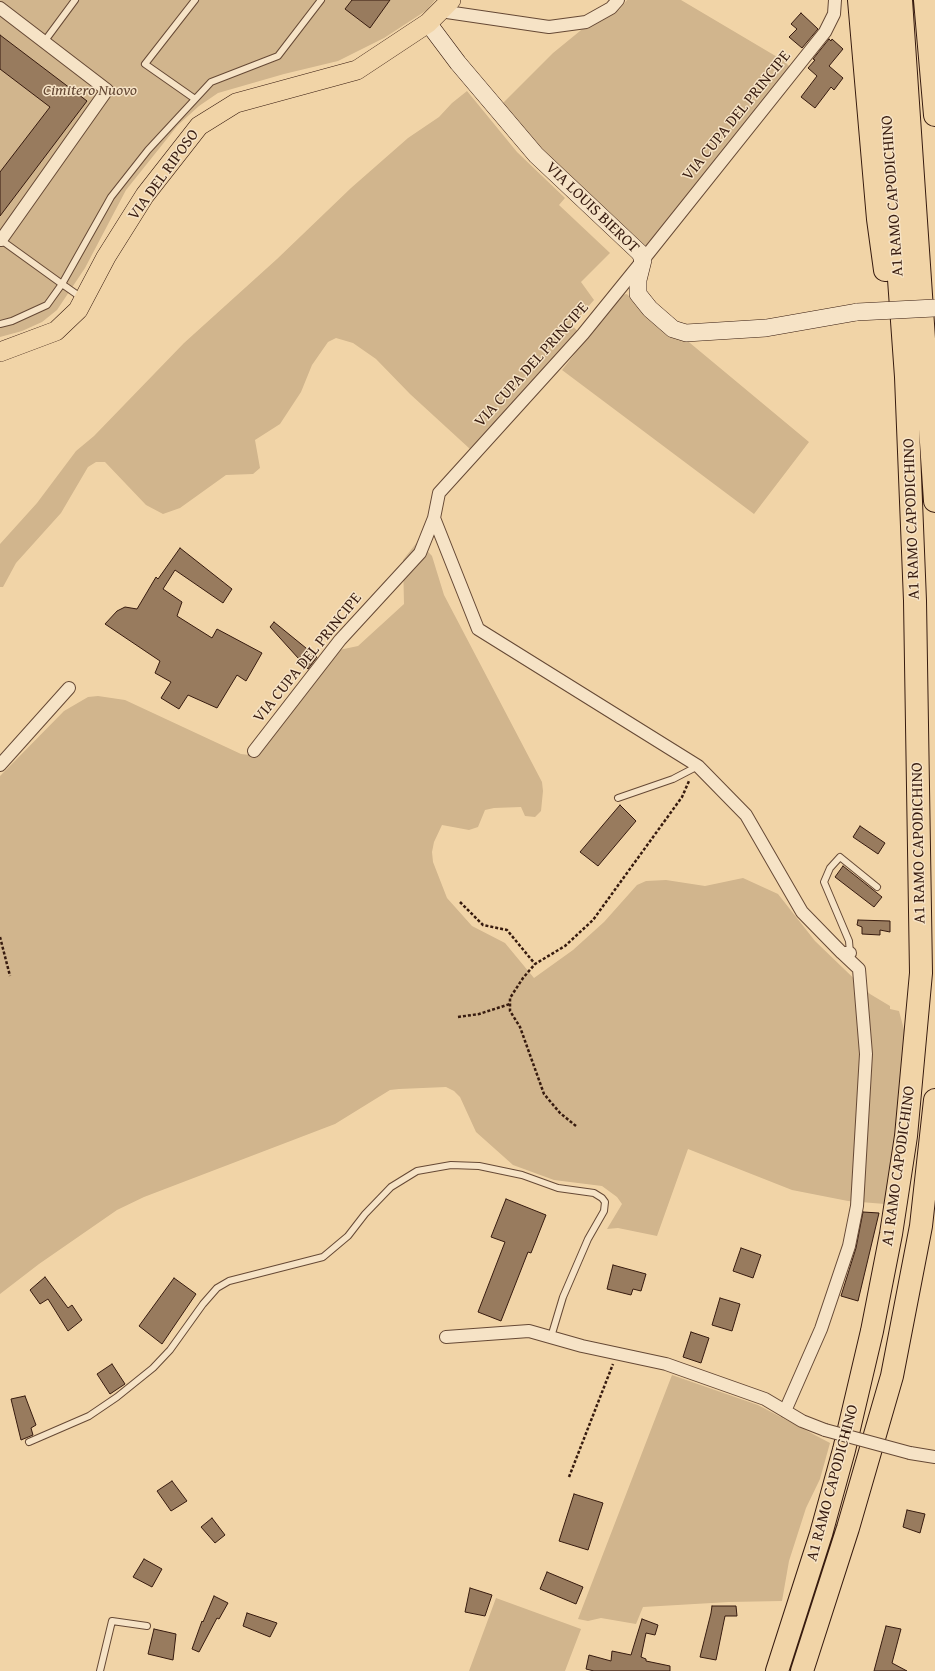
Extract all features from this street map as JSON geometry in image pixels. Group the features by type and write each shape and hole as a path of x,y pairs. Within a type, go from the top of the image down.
{"highway":[{"path":"859,0 878,219 894,332 906,378"},
{"name":"A1 RAMO CAPODICHINO","path":"777,1671 821,1534 846,1442 872,1331 891,1234 906,1136 921,973 921,887 915,601 906,378 879,0"},
{"name":"A1 RAMO CAPODICHINO","path":"901,0 934,451 935,501"},
{"path":"925,0 935,115"},
{"name":"A1 RAMO CAPODICHINO","path":"803,1670 848,1528 892,1376 922,1226 935,1100"}],"main road":[{"name":"VIA DEL RIPOSO","path":"0,352 56,330 78,310 106,258 145,195 199,126 236,103 357,70 440,12"}],"street":[{"path":"440,12 549,27 586,22 611,8 618,0"},
{"name":"VIA CUPA DEL PRINCIPE","path":"254,751 340,640 420,553 434,518 439,493 583,334 643,260 825,32 834,14 836,0"},
{"path":"0,8 107,90 0,241"},
{"name":"VIA LOUIS BIEROT","path":"440,12 458,63 536,155 640,253 643,260 638,280 638,294 650,309 673,329 686,333 766,328 857,312 935,308"},
{"path":"434,518 478,629 698,766 746,815 802,912 846,953 859,969 866,1054 857,1206 849,1246 821,1329 785,1411"},
{"path":"0,765 69,688"},
{"path":"446,1337 529,1331 582,1346 666,1364 765,1399 802,1421 825,1430 910,1453 935,1457"}],"lane":[{"path":"44,42 76,0"},
{"path":"195,0 145,64 195,99"},
{"path":"0,324 12,321 47,305 62,284 111,197 148,150 211,82 278,56 321,0"},
{"path":"0,241 84,300"},
{"path":"618,798 673,779 698,766"},
{"path":"846,953 849,941 824,882 830,868 840,857 877,887"},
{"path":"29,1442 89,1416 117,1397 153,1368 170,1350 203,1304 217,1288 229,1281 323,1257 348,1236 365,1214 391,1187 417,1172 451,1165 479,1166 522,1175 558,1188 599,1194 605,1202 604,1211 588,1239 563,1297 551,1336"},
{"path":"100,1671 112,1621 147,1626"}],"path":[{"path":"576,1126 560,1113 544,1094 520,1027 510,1011 510,998 523,978 535,964 566,946 593,920 682,798 698,766"},
{"path":"460,902 483,925 507,930 535,964"},
{"path":"0,937 10,976"},
{"path":"458,1017 479,1014 510,1004"},
{"path":"569,1477 593,1413 619,1354"}],"green space":[{"name":"Cimitero Nuovo","path":"0,0 435,0 427,10 384,38 338,61 284,74 218,93 199,106 178,125 126,190 85,268 57,310 42,322 22,331 0,337"},
{"path":"627,0 681,0 784,61 792,69 648,248 545,152 502,104 553,53 591,22 619,10"},
{"path":"467,91 517,152 565,198 559,205 610,253 581,282 594,300 572,325 579,333 495,427 470,449 410,394 376,359 353,343 336,338 328,342 312,365 301,392 280,424 255,440 260,468 253,474 226,475 180,508 163,514 146,505 105,462 96,462 88,467 61,513 16,563 3,587 0,587 0,544 37,503 76,451 94,436 184,343 277,259 351,188 408,138 439,117 452,103"},
{"path":"627,294 643,312 684,338 809,442 754,514 562,370 621,295"},
{"path":"418,541 432,556 444,595 542,782 543,791 541,811 535,817 525,816 521,807 494,808 485,810 478,827 469,830 442,825 434,842 432,852 433,862 447,898 472,926 505,943 534,978 573,950 604,922 637,885 646,881 666,880 705,886 743,878 778,894 815,941 870,994 890,1006 890,1009 899,1011 907,1041 885,1204 848,1201 792,1190 688,1149 657,1236 618,1228 607,1229 622,1204 617,1197 602,1186 554,1180 513,1165 476,1132 460,1097 454,1091 446,1087 399,1089 390,1090 335,1124 144,1197 117,1210 39,1264 0,1294 0,776 64,711 88,697 98,696 125,700 241,754 258,756 329,662 320,654 358,646 404,604 403,560"},
{"path":"672,1375 758,1405 830,1443 820,1479 806,1508 789,1561 782,1601 729,1602 643,1607 636,1624 601,1618 588,1621 578,1619"},
{"path":"496,1598 581,1629 565,1671 469,1671"}],"building":[{"path":"352,0 390,0 370,28 345,9"},
{"path":"801,13 818,29 802,48 789,37 797,29 791,24"},
{"path":"0,35 87,101 0,216 0,172 50,107 0,69"},
{"path":"829,39 831,41 832,39 843,49 829,66 843,78 834,90 831,87 815,108 801,97 817,76 808,68 815,60 813,59"},
{"path":"180,548 232,589 223,603 175,570 163,589 182,602 177,616 212,638 217,629 262,653 246,681 237,675 217,708 188,695 179,709 161,698 171,682 155,673 160,661 105,624 117,611 125,607 137,609 156,577 158,579"},
{"path":"274,622 317,657 308,669 270,627"},
{"path":"620,805 636,821 598,866 580,852"},
{"path":"860,826 885,843 878,854 853,837"},
{"path":"843,866 882,897 874,907 835,877"},
{"path":"858,920 890,921 890,932 880,930 880,935 862,934 862,927 857,925"},
{"path":"506,1199 546,1215 531,1253 528,1252 501,1321 478,1312 505,1242 491,1237"},
{"path":"863,1212 879,1213 858,1301 841,1296 856,1248"},
{"path":"741,1248 761,1255 753,1278 733,1271"},
{"path":"613,1265 646,1274 641,1291 633,1289 631,1295 607,1289"},
{"path":"45,1277 68,1308 72,1305 82,1320 68,1331 48,1299 40,1304 30,1290"},
{"path":"174,1278 196,1294 162,1344 139,1326"},
{"path":"720,1298 740,1304 732,1331 712,1325"},
{"path":"691,1332 709,1338 701,1363 683,1357"},
{"path":"112,1364 125,1384 110,1394 97,1374"},
{"path":"25,1396 36,1425 31,1428 33,1435 21,1440 11,1399"},
{"path":"172,1481 187,1501 171,1511 157,1491"},
{"path":"574,1494 603,1503 588,1550 559,1541"},
{"path":"907,1510 925,1514 920,1533 903,1527"},
{"path":"212,1518 225,1535 215,1543 201,1527"},
{"path":"144,1559 162,1569 152,1587 133,1577"},
{"path":"547,1572 583,1587 576,1604 540,1589"},
{"path":"470,1588 492,1595 485,1616 465,1612"},
{"path":"214,1596 228,1603 219,1619 217,1618 199,1652 192,1649 202,1621 203,1622"},
{"path":"712,1606 736,1606 737,1616 725,1616 716,1660 700,1657"},
{"path":"247,1613 277,1623 270,1637 243,1626"},
{"path":"642,1619 658,1625 655,1635 646,1633 641,1657 646,1659 646,1661 670,1666 670,1671 594,1671 586,1669 589,1655 611,1661 612,1651 631,1655"},
{"path":"886,1626 901,1629 892,1663 907,1671 874,1671"},
{"path":"154,1629 176,1634 173,1660 148,1654"}]}
